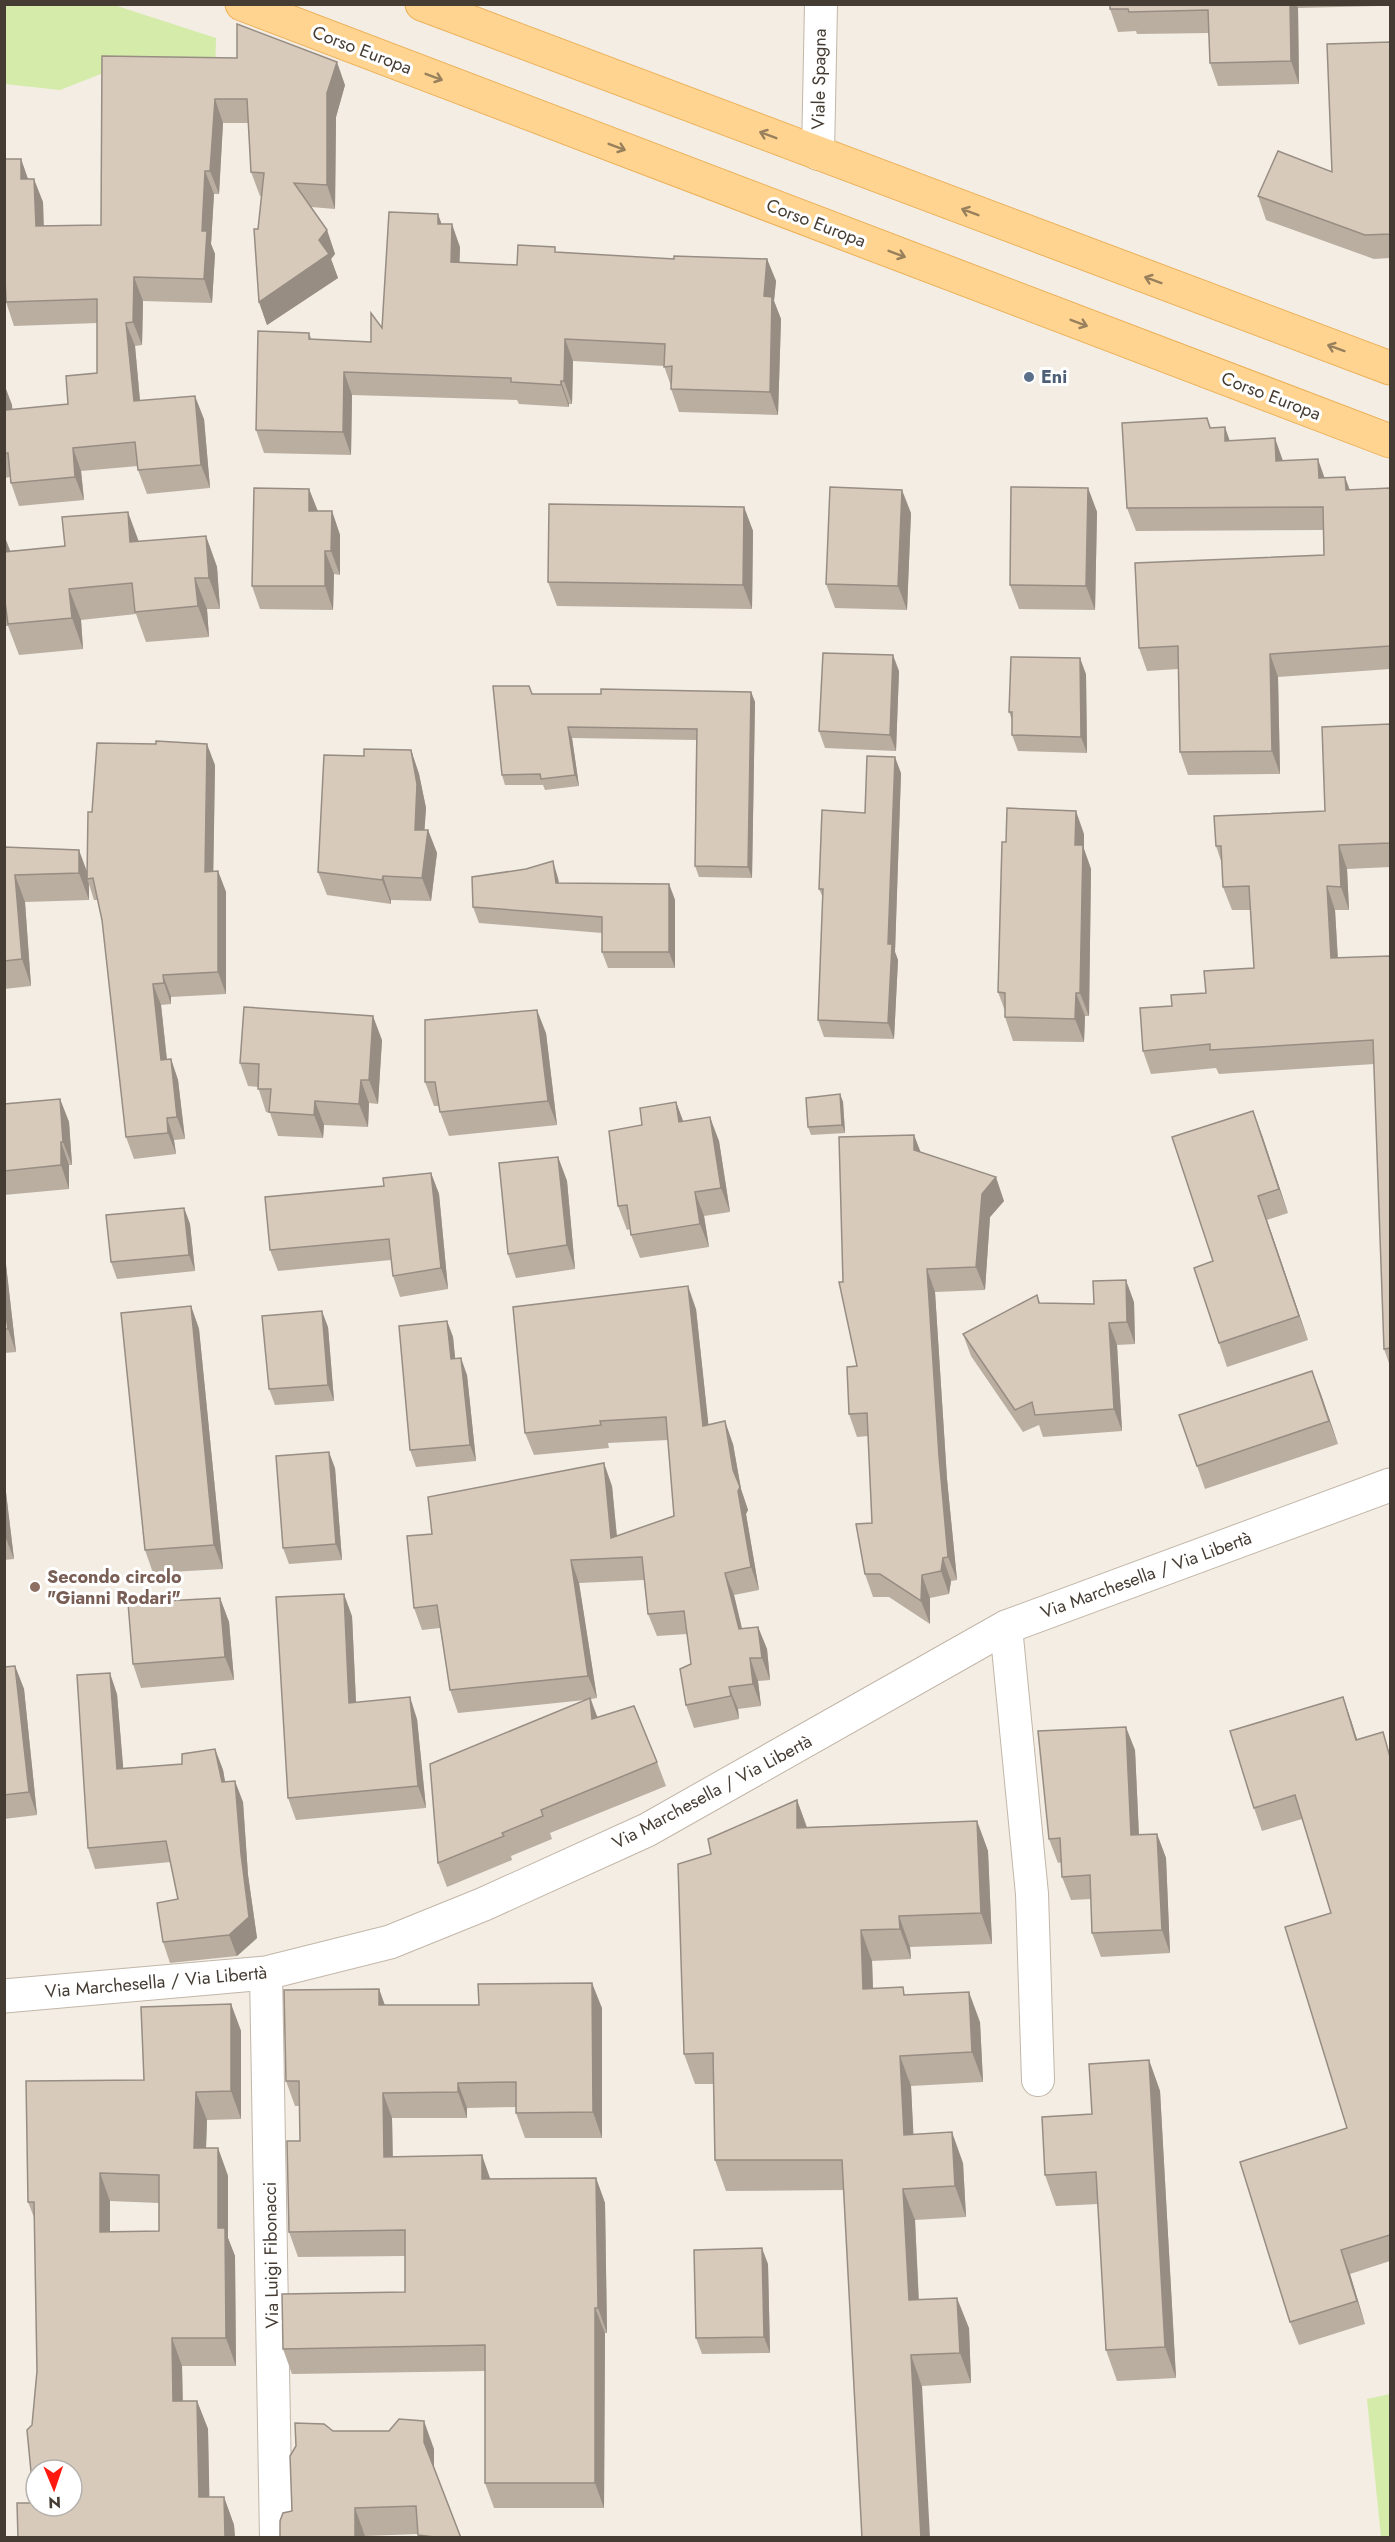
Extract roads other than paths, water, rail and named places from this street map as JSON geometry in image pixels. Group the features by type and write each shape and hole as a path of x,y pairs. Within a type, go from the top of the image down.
{"main road":[{"name":"Corso Europa","path":"242,4 1390,441"},
{"path":"422,4 1390,368"}],"street":[{"name":"Viale Spagna","path":"818,154 821,4"},
{"name":"Via Marchesella / Via Libertà","path":"4,1996 266,1973 390,1942 483,1904 647,1830 1006,1627 1390,1485"},
{"path":"1006,1627 1032,1894 1038,2080"},
{"name":"Via Luigi Fibonacci","path":"266,1973 276,2538"}],"place":[{"name":"Eni","path":"1029,377"},
{"name":"Secondo circolo \"Gianni Rodari\"","path":"35,1587"}]}
